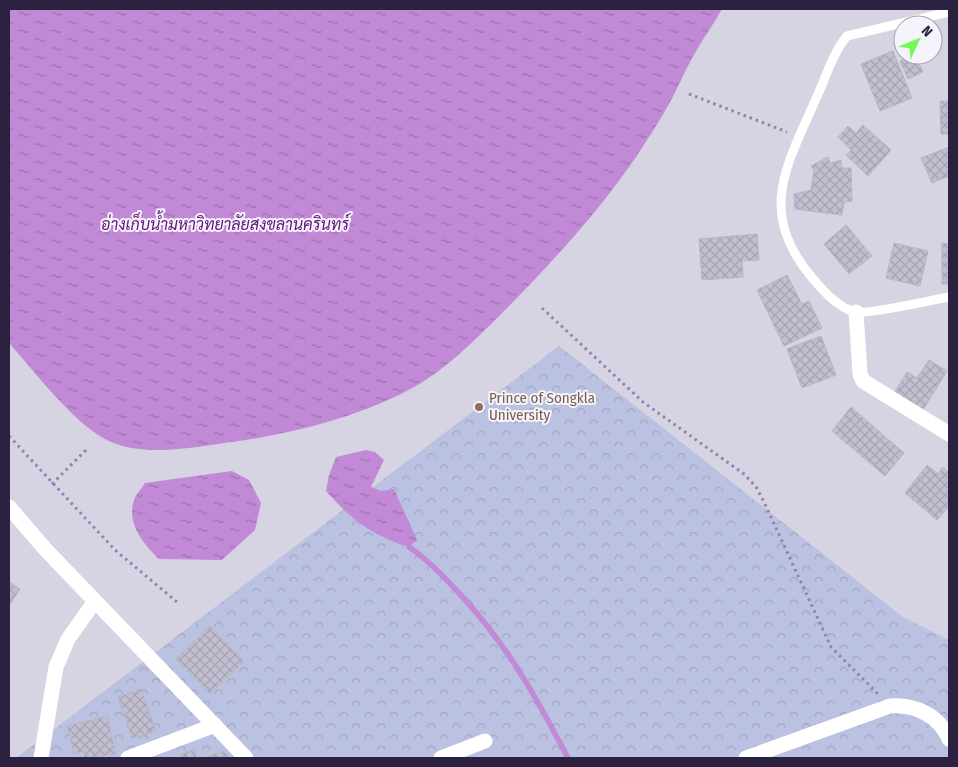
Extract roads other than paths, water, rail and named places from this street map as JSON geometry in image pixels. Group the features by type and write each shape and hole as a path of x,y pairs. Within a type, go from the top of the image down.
{"street":[{"path":"856,312 860,374 863,382 949,434"},
{"path":"9,508 46,550 246,758"},
{"path":"41,758 56,667 68,639 95,601"},
{"path":"749,758 890,706 906,706 927,714 943,728 949,739"},
{"path":"128,758 215,725"},
{"path":"441,758 485,741"}],"lane":[{"path":"949,12 847,36 799,137 782,181 780,195 782,219 786,233 797,256 816,283 837,302 856,312 949,297"}],"water":[{"name":"อ่างเก็บน้ำมหาวิทยาลัยสงขลานครินทร์","path":"9,9 722,9 698,47 657,124 622,177 560,252 497,318 444,367 415,387 399,395 341,418 280,434 191,448 158,450 126,447 98,435 70,412 9,343"},
{"path":"366,450 375,452 384,460 371,487 381,491 394,489 417,540 409,547 373,532 354,518 326,491 329,475 336,457"},
{"path":"232,471 249,480 261,503 255,530 222,560 159,559 142,540 132,517 134,500 145,483"}],"waterway":[{"path":"409,547 447,580 492,632 520,672 568,758"}],"place":[{"name":"Prince of Songkla University","path":"479,407"}]}
